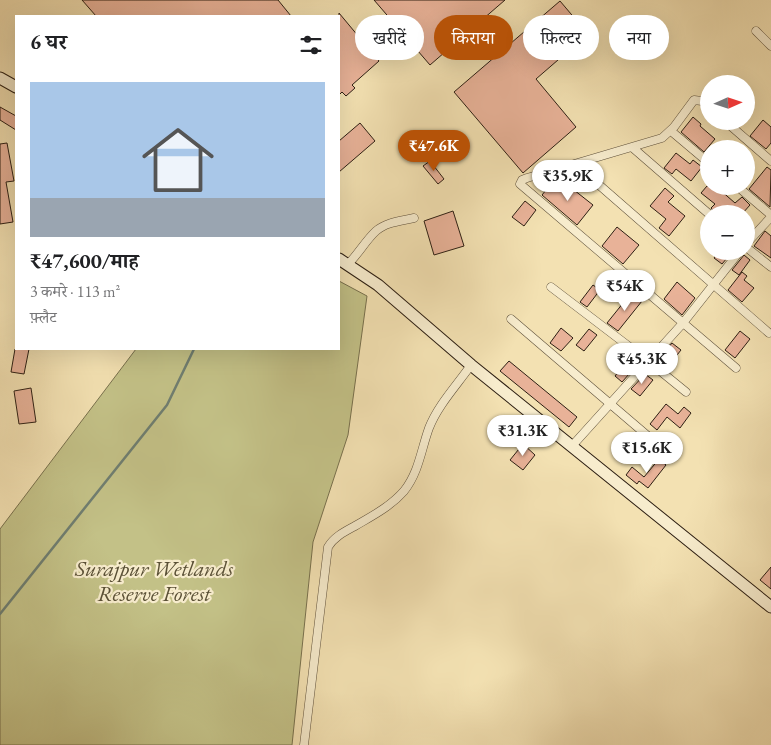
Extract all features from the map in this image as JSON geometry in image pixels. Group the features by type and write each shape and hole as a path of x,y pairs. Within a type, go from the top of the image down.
{"main road":[{"path":"0,78 15,86"},
{"path":"343,262 378,285 471,364 771,607"}],"street":[{"path":"756,31 771,46"},
{"path":"700,101 694,100 670,131 662,138 527,178 522,180 520,184 736,368"},
{"path":"735,130 771,161"},
{"path":"670,131 700,156"},
{"path":"633,148 700,206"},
{"path":"576,164 769,333"},
{"path":"747,195 771,216 755,235"},
{"path":"343,262 357,255 377,230 396,222 414,218"},
{"path":"755,253 771,268"},
{"path":"572,446 683,322 733,260"},
{"path":"551,287 686,392"},
{"path":"511,319 663,448"},
{"path":"304,745 328,547 335,538 386,508 405,489 414,476 435,414 471,364"}],"green space":[{"name":"Surajpur Wetlands Reserve Forest","path":"340,282 367,296 348,435 313,542 292,745 0,745 0,529 135,350 340,350"}],"building":[{"path":"82,0 278,0 290,15 95,15"},
{"path":"374,0 505,0 488,15 434,15 434,60 436,60 430,65 424,58 424,15 387,15"},
{"path":"560,1 572,15 544,15"},
{"path":"339,13 355,32 355,60 379,61 352,85 355,88 346,96 342,92 340,94"},
{"path":"523,33 523,60 558,60 536,79 576,127 523,173 454,92 491,60 513,60 513,41"},
{"path":"0,107 15,115 15,129 0,120"},
{"path":"693,117 700,123 700,130 705,130 715,139 700,140 700,149 681,132"},
{"path":"763,120 771,127 771,143 766,149 750,136"},
{"path":"360,123 375,141 340,171 340,140"},
{"path":"7,143 14,181 6,182 13,222 0,224 0,144"},
{"path":"676,153 690,164 693,160 700,165 700,170 691,181 676,169 672,174 664,168"},
{"path":"430,161 444,179 438,184 423,166"},
{"path":"767,167 771,170 770,207 755,194 755,182"},
{"path":"554,180 571,193 574,190 593,205 577,225 542,195"},
{"path":"665,188 674,196 668,202 685,216 669,236 659,228 666,219 650,206"},
{"path":"704,195 726,195 735,203 742,197 750,205 714,205"},
{"path":"525,201 536,210 524,226 512,217"},
{"path":"453,211 464,246 434,255 424,221"},
{"path":"617,227 639,245 623,264 602,246"},
{"path":"765,231 771,236 771,258 755,247"},
{"path":"717,260 725,260 722,264"},
{"path":"740,260 750,260 739,275 732,270"},
{"path":"742,272 747,276 744,280 754,288 742,302 728,290"},
{"path":"677,282 695,298 682,315 664,299"},
{"path":"593,285 600,290 587,307 580,302"},
{"path":"632,292 642,301 618,331 607,323"},
{"path":"561,328 573,338 561,351 550,343"},
{"path":"589,329 597,335 584,351 576,345"},
{"path":"740,331 750,339 735,358 725,350"},
{"path":"672,343 681,350 666,369 657,361"},
{"path":"15,349 29,350 24,374 11,372"},
{"path":"630,357 638,364 622,382 615,376"},
{"path":"509,361 577,417 569,427 500,371"},
{"path":"645,374 653,380 640,396 631,389"},
{"path":"31,388 36,422 19,424 14,391"},
{"path":"666,404 678,414 684,407 691,413 680,428 667,417 657,430 650,424"},
{"path":"523,444 535,455 523,470 510,460"},
{"path":"659,459 666,465 648,488 639,481 637,484 626,475 632,467 644,477"},
{"path":"771,567 771,589 760,580"}],"waterway":[{"path":"0,614 167,405 194,350"}]}
